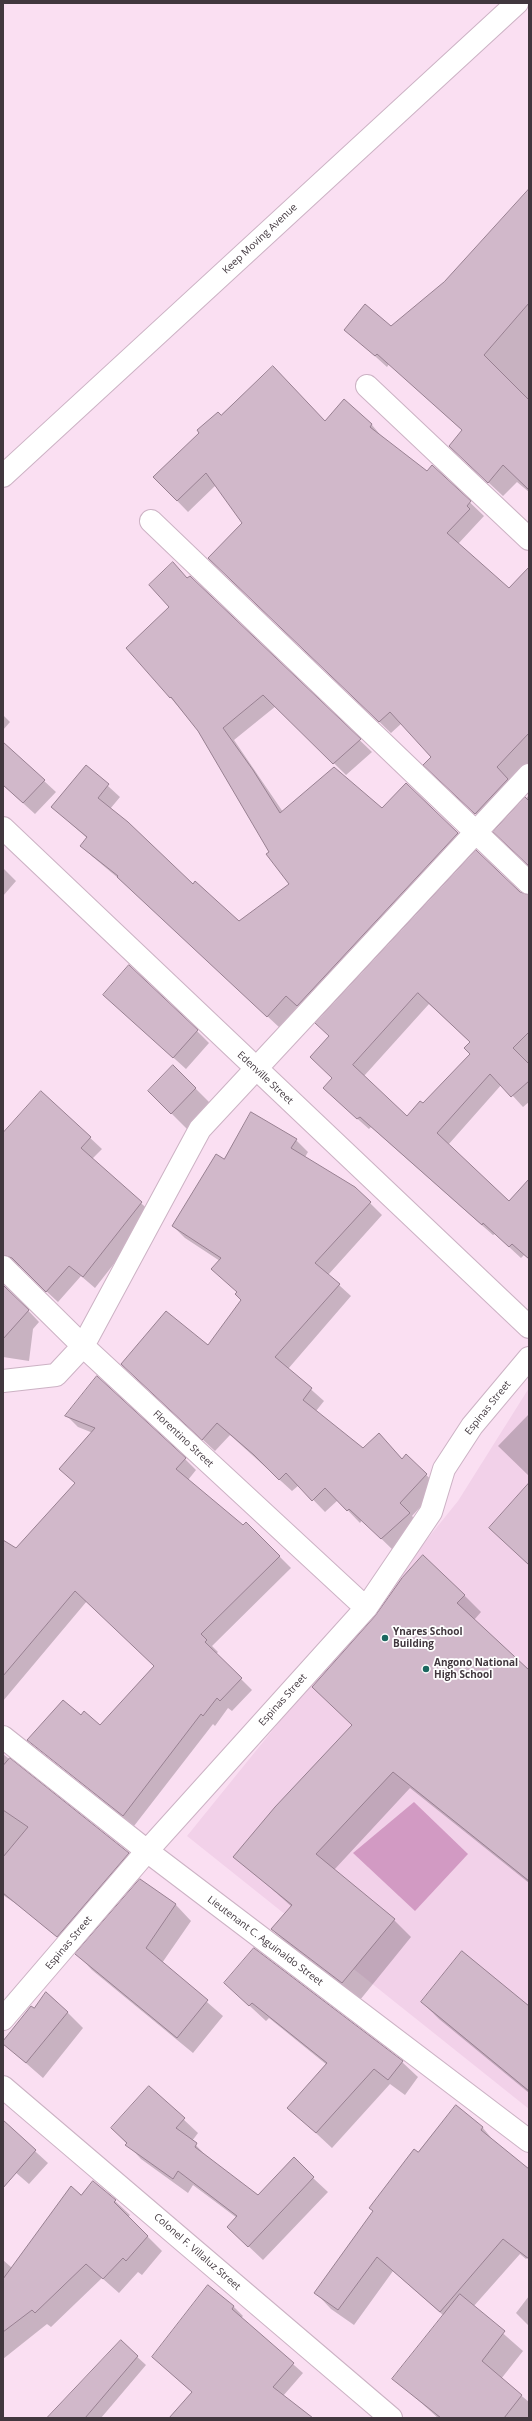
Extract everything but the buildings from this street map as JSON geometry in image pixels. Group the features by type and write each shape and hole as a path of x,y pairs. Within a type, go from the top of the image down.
{"street":[{"name":"Keep Moving Avenue","path":"3,476 516,3"},
{"path":"367,386 529,539"},
{"path":"151,521 529,883"},
{"path":"3,1381 56,1375 83,1346 200,1129 254,1068 529,775"},
{"name":"Edenville Street","path":"3,828 254,1068 529,1327"},
{"name":"Florentino Street","path":"3,1268 83,1346 366,1608"},
{"name":"Espinas Street","path":"3,2019 147,1851 366,1608 431,1512 444,1469 472,1426 529,1358"},
{"name":"Lieutenant C. Aguinaldo Street","path":"3,1737 147,1851 529,2142"},
{"name":"Colonel F. Villaluz Street","path":"3,2087 391,2418"}],"shaded area":[{"name":"Angono National High School","path":"529,1388 529,2109 187,1836 458,1501"},
{"path":"414,1802 468,1854 415,1911 353,1853"}],"place":[{"name":"Ynares School Building","path":"385,1638"},
{"name":"Angono National High School","path":"426,1669"}]}
